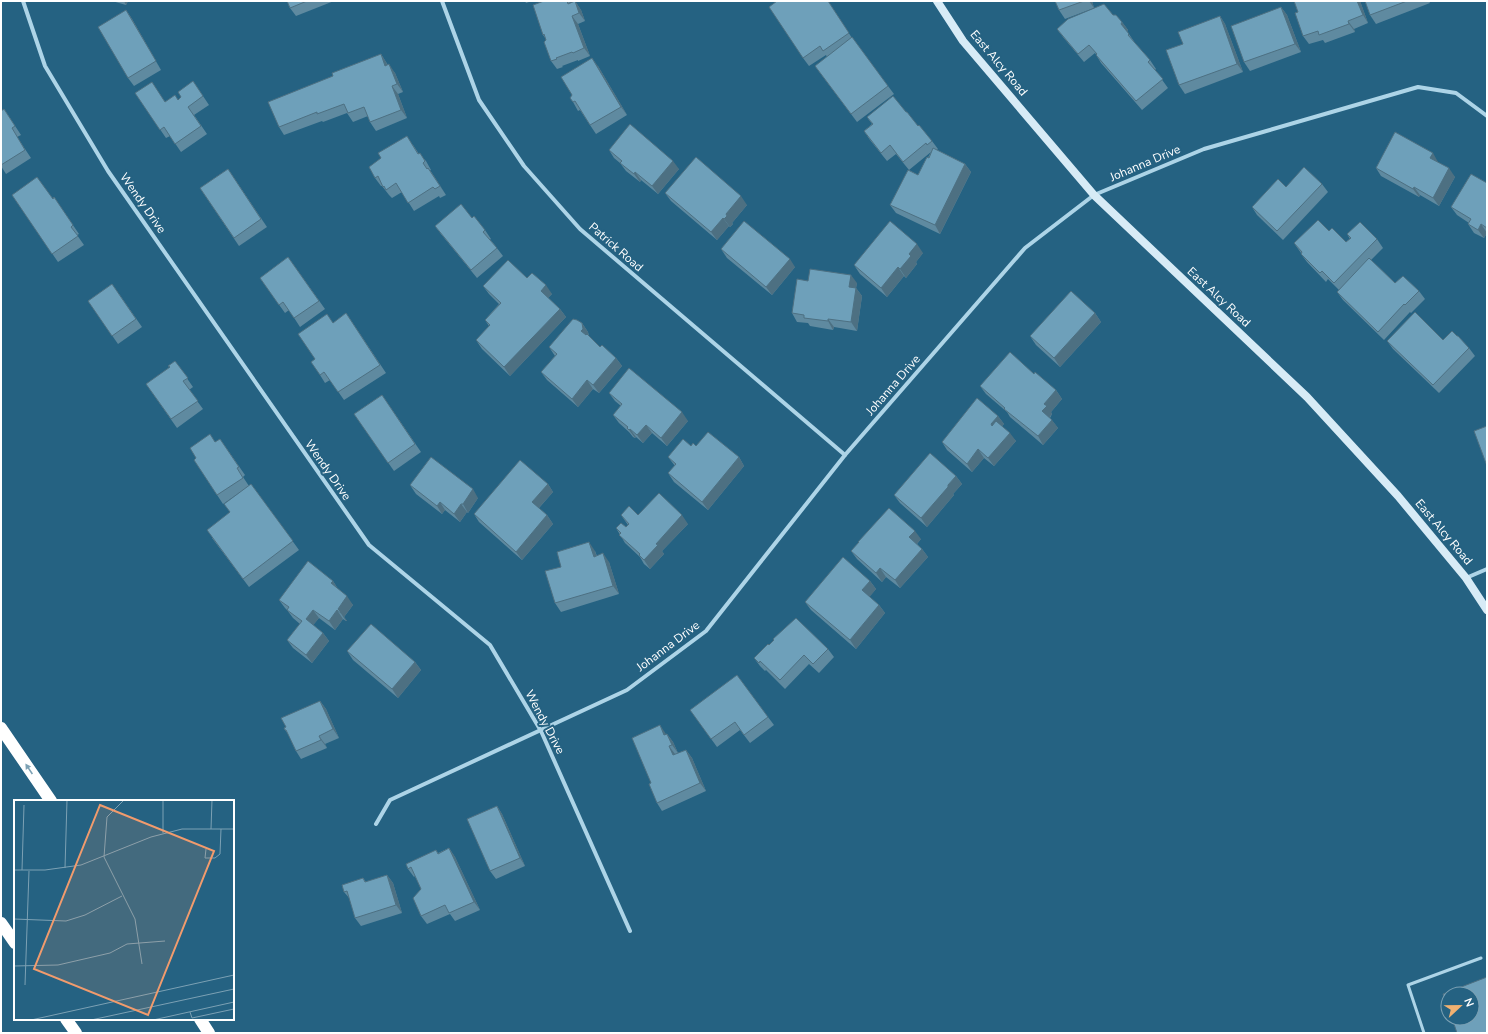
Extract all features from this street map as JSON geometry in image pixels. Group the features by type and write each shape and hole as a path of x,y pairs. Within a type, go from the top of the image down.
{"highway":[{"path":"1,728 50,800"},
{"path":"1,923 14,942"},
{"path":"67,1020 76,1033"},
{"path":"201,1020 209,1033"}],"street":[{"name":"Wendy Drive","path":"23,1 45,66 108,171 369,545 490,645 541,731 630,931"},
{"name":"Patrick Road","path":"442,1 479,100 524,166 580,229 845,455"},
{"name":"East Alcy Road","path":"937,1 964,41 1094,195 1307,397 1398,496 1466,578 1487,610"},
{"name":"Johanna Drive","path":"376,824 390,800 627,690 706,631 845,455 1025,248 1094,195 1204,149 1418,87 1456,93 1487,116"},
{"path":"1466,578 1487,569"}],"lane":[{"path":"1424,1033 1408,985 1481,958"}],"building":[{"path":"287,1 307,1 290,8"},
{"path":"544,1 567,1 568,4 575,1 579,13 572,16 584,48 551,61 544,42 546,40 533,5"},
{"path":"777,1 828,1 849,33 823,51 820,46 803,58 769,7"},
{"path":"1055,1 1084,1 1059,10"},
{"path":"1294,1 1357,1 1363,15 1348,21 1349,24 1319,35 1318,31 1303,36 1295,13 1298,12"},
{"path":"1365,1 1407,1 1370,15"},
{"path":"1104,4 1113,15 1116,15 1122,22 1121,24 1129,34 1128,35 1150,60 1148,62 1163,79 1136,101 1089,45 1078,54 1057,29 1068,19"},
{"path":"1281,7 1295,44 1244,62 1231,26"},
{"path":"126,10 156,61 128,78 98,27"},
{"path":"1220,16 1237,64 1179,85 1166,50 1183,44 1178,32"},
{"path":"852,37 888,86 851,114 815,66"},
{"path":"381,54 385,66 389,64 397,84 392,86 401,110 370,122 364,107 348,113 344,104 317,114 317,112 279,127 268,102 333,76 332,73"},
{"path":"592,58 621,107 590,125 575,101 573,102 570,98 572,95 561,77"},
{"path":"193,81 203,96 188,107 201,126 175,144 164,127 160,130 135,93 152,82 165,102 175,95 178,100 181,97 178,92"},
{"path":"893,96 932,141 927,145 926,143 903,162 890,145 881,153 864,131 873,124 867,117"},
{"path":"4,109 15,126 12,128 25,150 1,165 1,111"},
{"path":"630,124 673,161 652,186 635,172 634,174 620,163 622,161 609,150"},
{"path":"1395,132 1433,153 1430,158 1449,168 1433,198 1414,187 1413,189 1376,168"},
{"path":"407,136 418,154 420,153 425,161 423,163 440,186 435,189 433,187 408,203 396,183 386,190 378,176 375,178 369,167 381,158 378,153"},
{"path":"933,148 965,164 935,225 890,205 908,170 918,175 927,157 929,158"},
{"path":"696,157 741,196 726,214 727,216 724,219 723,218 711,232 665,193"},
{"path":"1304,167 1322,184 1277,231 1252,207 1278,179 1286,187"},
{"path":"228,169 261,219 234,238 200,188"},
{"path":"1471,174 1487,183 1487,228 1481,224 1478,230 1468,224 1471,219 1451,207"},
{"path":"37,177 53,199 54,197 73,225 71,227 78,236 52,254 12,195"},
{"path":"461,204 472,218 474,216 485,230 483,232 497,248 471,270 435,226"},
{"path":"1318,220 1329,231 1332,228 1346,242 1351,238 1347,234 1360,222 1377,239 1334,283 1322,271 1320,273 1301,254 1302,252 1294,243"},
{"path":"744,221 790,259 766,287 721,249"},
{"path":"890,221 917,244 909,254 911,256 900,269 898,267 881,288 854,265"},
{"path":"288,257 319,301 294,318 283,302 279,305 260,278"},
{"path":"1369,258 1395,283 1403,276 1419,291 1405,305 1404,304 1378,332 1337,292"},
{"path":"508,260 527,278 532,273 546,285 541,291 560,309 504,367 476,340 490,325 485,320 501,303 483,286"},
{"path":"810,269 851,275 849,287 856,288 851,322 804,318 804,315 792,313 797,279 808,281"},
{"path":"112,284 136,319 112,336 88,301"},
{"path":"1071,291 1095,313 1054,358 1030,336"},
{"path":"1415,312 1443,340 1452,331 1469,348 1433,385 1387,341"},
{"path":"346,313 380,365 338,392 324,372 320,375 311,362 315,359 298,334 327,314 333,323"},
{"path":"573,319 582,323 583,329 581,331 586,335 587,334 600,347 602,345 616,358 593,385 587,380 572,399 541,372 557,354 549,347"},
{"path":"1010,352 1034,374 1035,372 1056,390 1044,404 1047,406 1042,411 1052,420 1038,436 1004,409 1005,408 980,386"},
{"path":"175,361 188,378 183,381 198,401 171,419 146,384 170,367 168,366"},
{"path":"629,368 682,412 661,438 646,425 637,435 630,429 629,430 627,428 628,427 613,415 622,404 609,393"},
{"path":"382,395 415,444 388,463 354,414"},
{"path":"977,398 998,416 991,424 992,426 996,421 1010,433 988,458 978,449 967,464 942,442"},
{"path":"1487,426 1487,466 1474,431"},
{"path":"708,432 739,457 702,502 668,473 676,464 668,457 683,439 691,446 693,443 696,446"},
{"path":"210,434 215,442 220,439 239,467 237,468 243,478 217,495 194,460 196,458 190,448"},
{"path":"930,453 956,476 921,518 894,495"},
{"path":"431,457 473,489 454,514 440,502 437,506 410,485"},
{"path":"520,460 548,484 532,502 547,515 516,552 474,514"},
{"path":"251,484 293,541 243,579 207,530 230,512 224,504"},
{"path":"659,493 682,515 644,560 639,555 640,554 619,535 621,533 616,528 621,523 626,527 629,524 621,515 629,506 638,515"},
{"path":"889,508 915,531 909,537 922,549 895,580 880,568 876,573 851,551"},
{"path":"589,542 594,557 603,553 613,586 555,603 545,571 561,567 557,552"},
{"path":"843,557 870,581 862,590 879,605 850,640 805,602"},
{"path":"308,561 333,581 331,583 347,596 338,609 341,613 337,610 329,621 313,610 306,619 323,633 306,655 287,640 302,621 287,610 289,607 279,600"},
{"path":"796,618 828,649 813,664 804,655 780,680 760,661 759,663 754,658"},
{"path":"371,624 415,662 392,689 347,651"},
{"path":"737,675 768,717 744,735 735,722 711,739 690,710"},
{"path":"320,701 333,729 319,736 321,740 296,751 284,728 286,727 281,718"},
{"path":"660,725 664,735 667,734 672,745 669,746 673,755 686,750 700,783 657,803 649,784 651,783 632,738"},
{"path":"497,806 520,858 490,871 467,819"},
{"path":"449,848 474,902 449,913 445,905 421,916 413,898 421,889 411,867 408,869 406,864 436,850 438,854"},
{"path":"387,875 396,905 355,918 347,891 344,892 342,885 363,878 365,882"},
{"path":"1487,977 1487,1033 1457,1033 1455,1026 1480,1026 1480,986 1464,986"}]}
